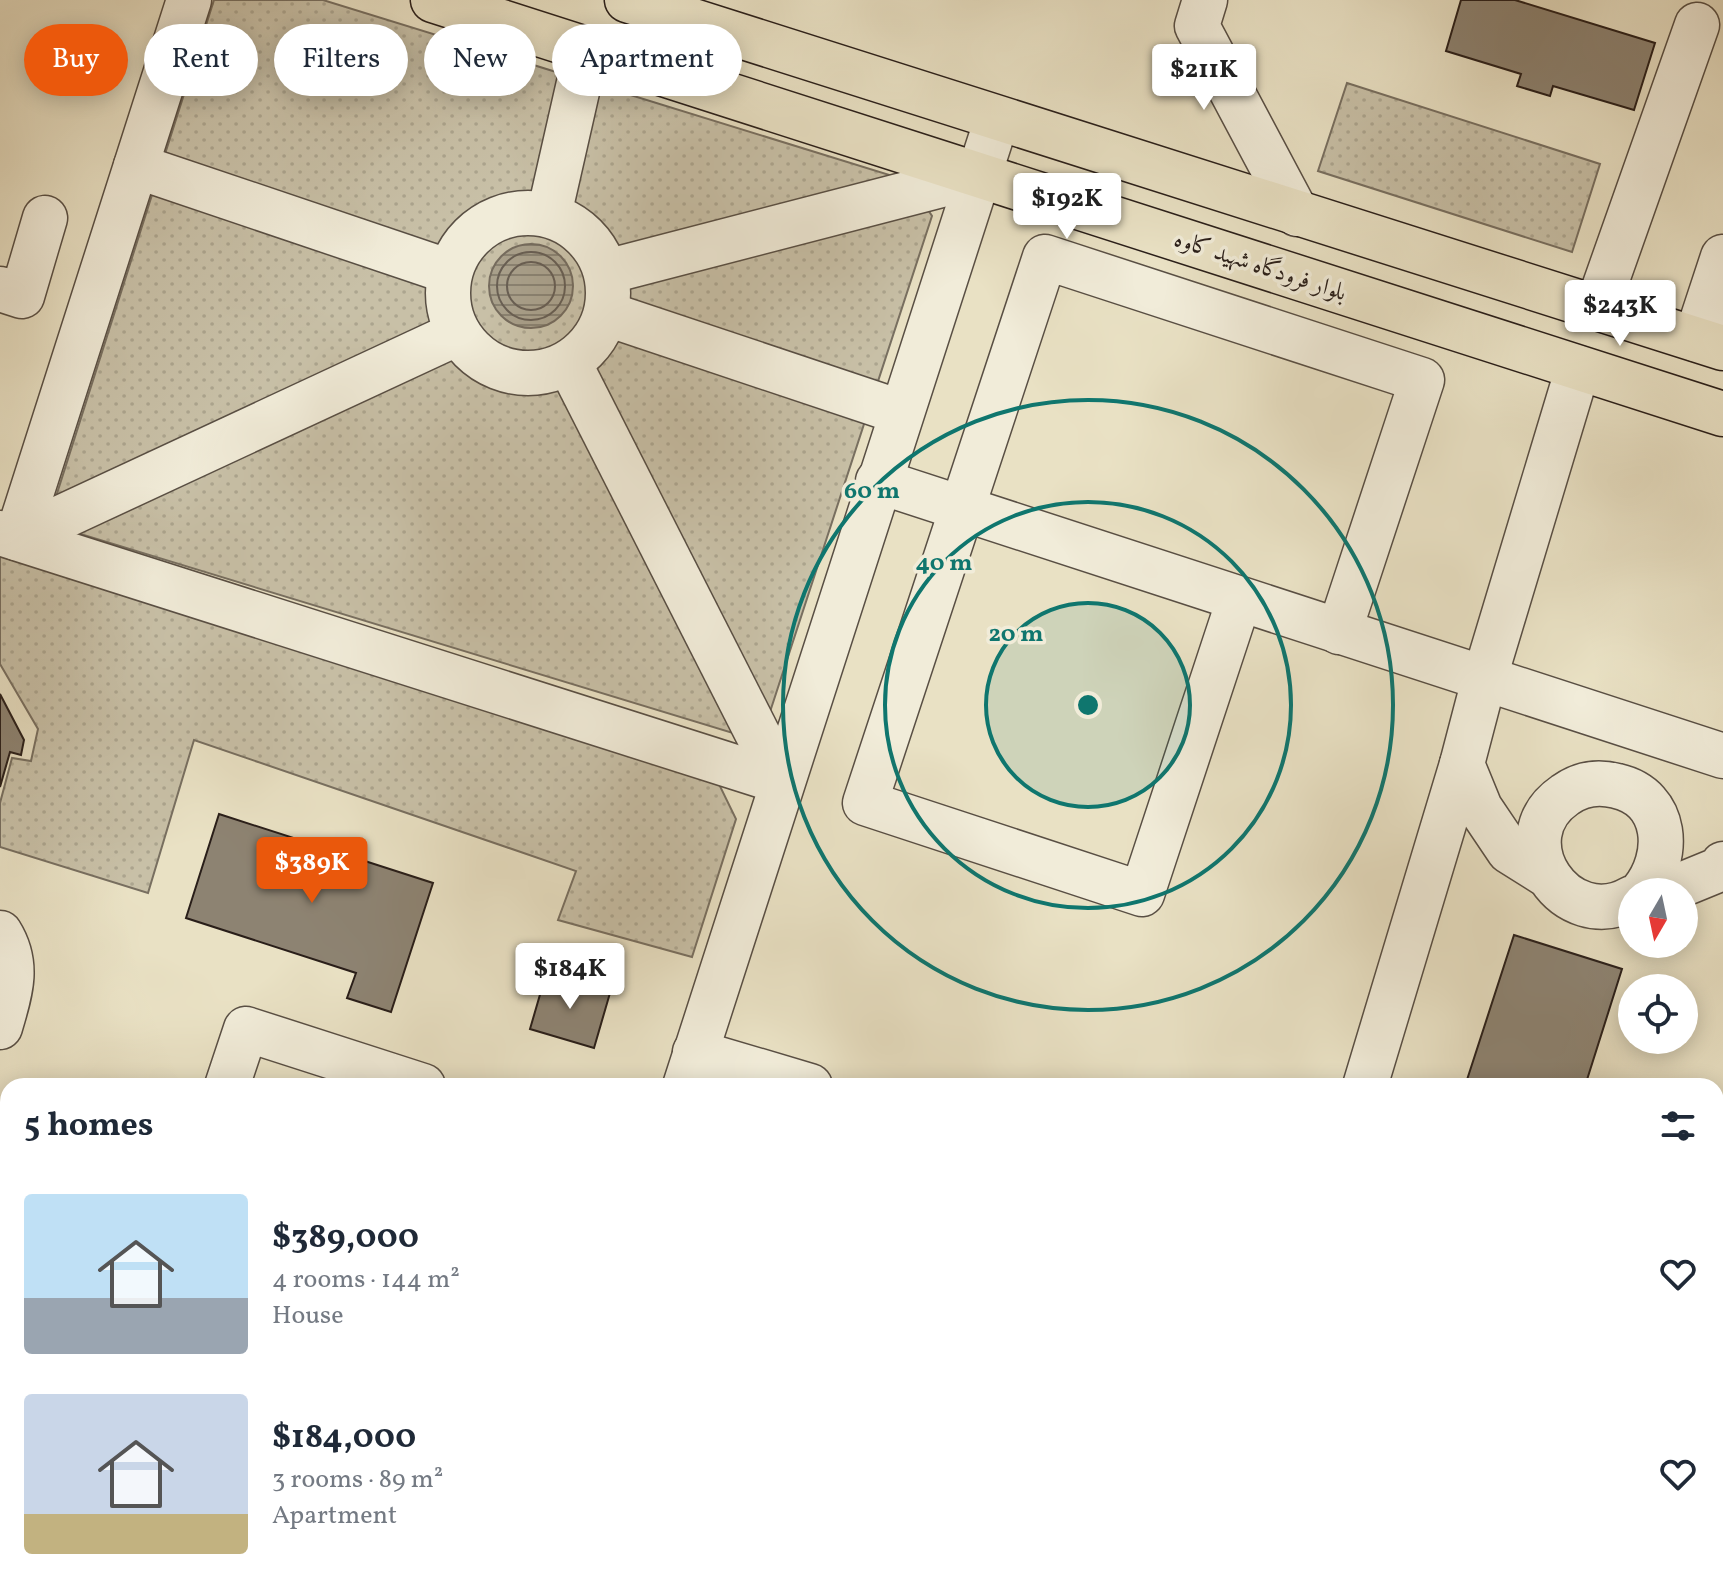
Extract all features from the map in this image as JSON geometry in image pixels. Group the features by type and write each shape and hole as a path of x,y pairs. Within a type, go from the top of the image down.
{"main road":[{"name":"بلوار فرودگاه شهید کاوه","path":"433,0 552,40"},
{"path":"627,0 1710,344"},
{"name":"بلوار فرودگاه شهید کاوه","path":"724,96 1723,414"},
{"path":"1578,368 1597,308"}],"street":[{"path":"8,536 136,166 189,0"},
{"path":"1205,0 1197,26 1297,214"},
{"path":"1597,308 1697,25"},
{"path":"549,215 576,96"},
{"path":"754,1078 690,1069 976,176 997,119"},
{"path":"136,166 450,272"},
{"path":"606,293 976,176"},
{"path":"528,212 549,215 586,236 598,253 606,293 585,350 569,363 549,371 507,371 480,356 458,333 450,314 450,272 458,253 471,236 488,223 528,212"},
{"path":"0,289 22,296 45,218"},
{"path":"1239,600 1142,894 865,803 1045,257 1422,380 1339,632"},
{"path":"1710,344 1723,257"},
{"path":"606,293 900,412"},
{"path":"8,536 458,333"},
{"path":"569,363 782,782"},
{"path":"1367,1078 1578,368"},
{"path":"878,481 1723,756"},
{"path":"8,536 782,782"},
{"path":"1462,764 1480,808 1509,851 1544,873 1554,886 1580,904 1618,904"},
{"path":"1544,873 1538,841 1541,825 1560,798 1588,784 1621,786 1648,804 1662,833 1660,865 1652,878"},
{"path":"1694,878 1720,869 1723,864"},
{"path":"0,933 13,964 13,984 0,1027"},
{"path":"230,1078 246,1029 398,1078"}],"shaded area":[{"path":"214,0 323,0 401,24 274,24 274,96 408,96 408,26 424,31 424,96 536,96 536,66 552,71 552,96 634,96 909,181 932,216 767,721 736,734 64,529 53,506 183,96 258,96 258,24 206,24"},
{"path":"1347,83 1600,164 1572,252 1318,171"},
{"path":"0,555 717,780 736,819 692,957 558,920 576,871 194,740 148,893 0,847 0,803 12,758 31,761 38,729 0,664"}],"water":[{"path":"531,244 547,247 561,256 570,270 573,286 570,302 561,316 547,325 531,328 515,325 501,316 492,302 489,286 492,270 501,256 515,247"}],"building":[{"path":"1461,0 1515,0 1655,43 1634,110 1553,86 1550,96 1517,86 1521,74 1446,51"},
{"path":"0,694 24,740 21,755 10,752 0,787"},
{"path":"219,814 433,883 391,1012 347,998 356,973 186,918"},
{"path":"1514,935 1622,969 1588,1078 1468,1078"},
{"path":"546,974 610,993 594,1048 530,1029"}]}
